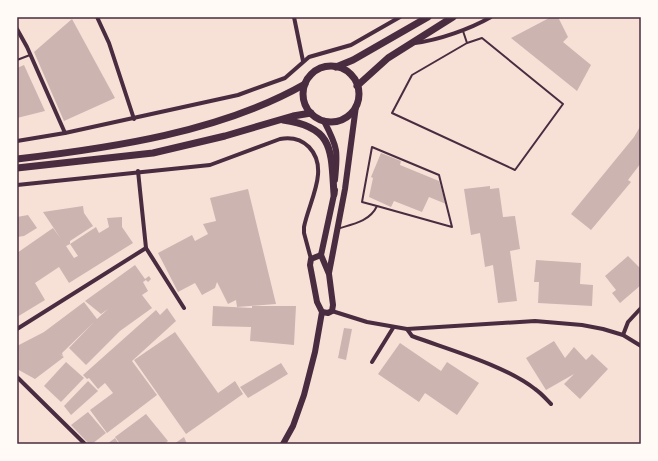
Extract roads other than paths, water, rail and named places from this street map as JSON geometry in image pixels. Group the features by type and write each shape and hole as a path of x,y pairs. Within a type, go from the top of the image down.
{"highway":[{"path":"336,67 349,74 357,86 359,93 356,106 350,114 343,119 334,122 324,121 311,113 304,100 305,84 308,78 321,68 336,67 353,60 428,17"},
{"path":"357,86 376,67 410,43 453,17"},
{"path":"17,159 118,145 180,132 252,108 305,84"},
{"path":"17,168 153,153 225,136 279,119 311,113"},
{"path":"279,119 307,125 325,140 330,148 334,194"}],"main road":[{"path":"329,274 338,228 356,106"},
{"path":"322,312 332,312 333,305 329,274 321,255 334,194 337,150 335,142 324,121"},
{"path":"283,444 293,426 304,395 315,352 322,312 318,302 310,266 311,259 321,255"}],"street":[{"path":"97,17 109,43 134,119"},
{"path":"294,17 303,61"},
{"path":"17,141 134,119 238,95 286,78 309,57 351,45 400,17"},
{"path":"410,43 426,42 476,26 491,17"},
{"path":"17,29 66,133"},
{"path":"17,185 138,171 210,165 280,139 290,138 306,144 314,152 319,169 304,227 304,233 311,259"},
{"path":"138,171 146,248 184,308"},
{"path":"17,329 146,248"},
{"path":"623,335 628,322 641,308"},
{"path":"332,312 393,328 407,329 535,321 603,329 623,335 641,346"},
{"path":"372,362 393,328"},
{"path":"407,329 412,336 493,367 516,378 535,389 551,404"},
{"path":"17,377 85,444"}],"lane":[{"path":"463,29 467,43"},
{"path":"482,38 563,104 515,170 392,113 412,75 467,43 482,38"},
{"path":"17,60 30,54"},
{"path":"372,147 439,175 452,227 407,215 377,206 362,202 372,147"},
{"path":"338,228 361,222 369,217 377,206"}]}
